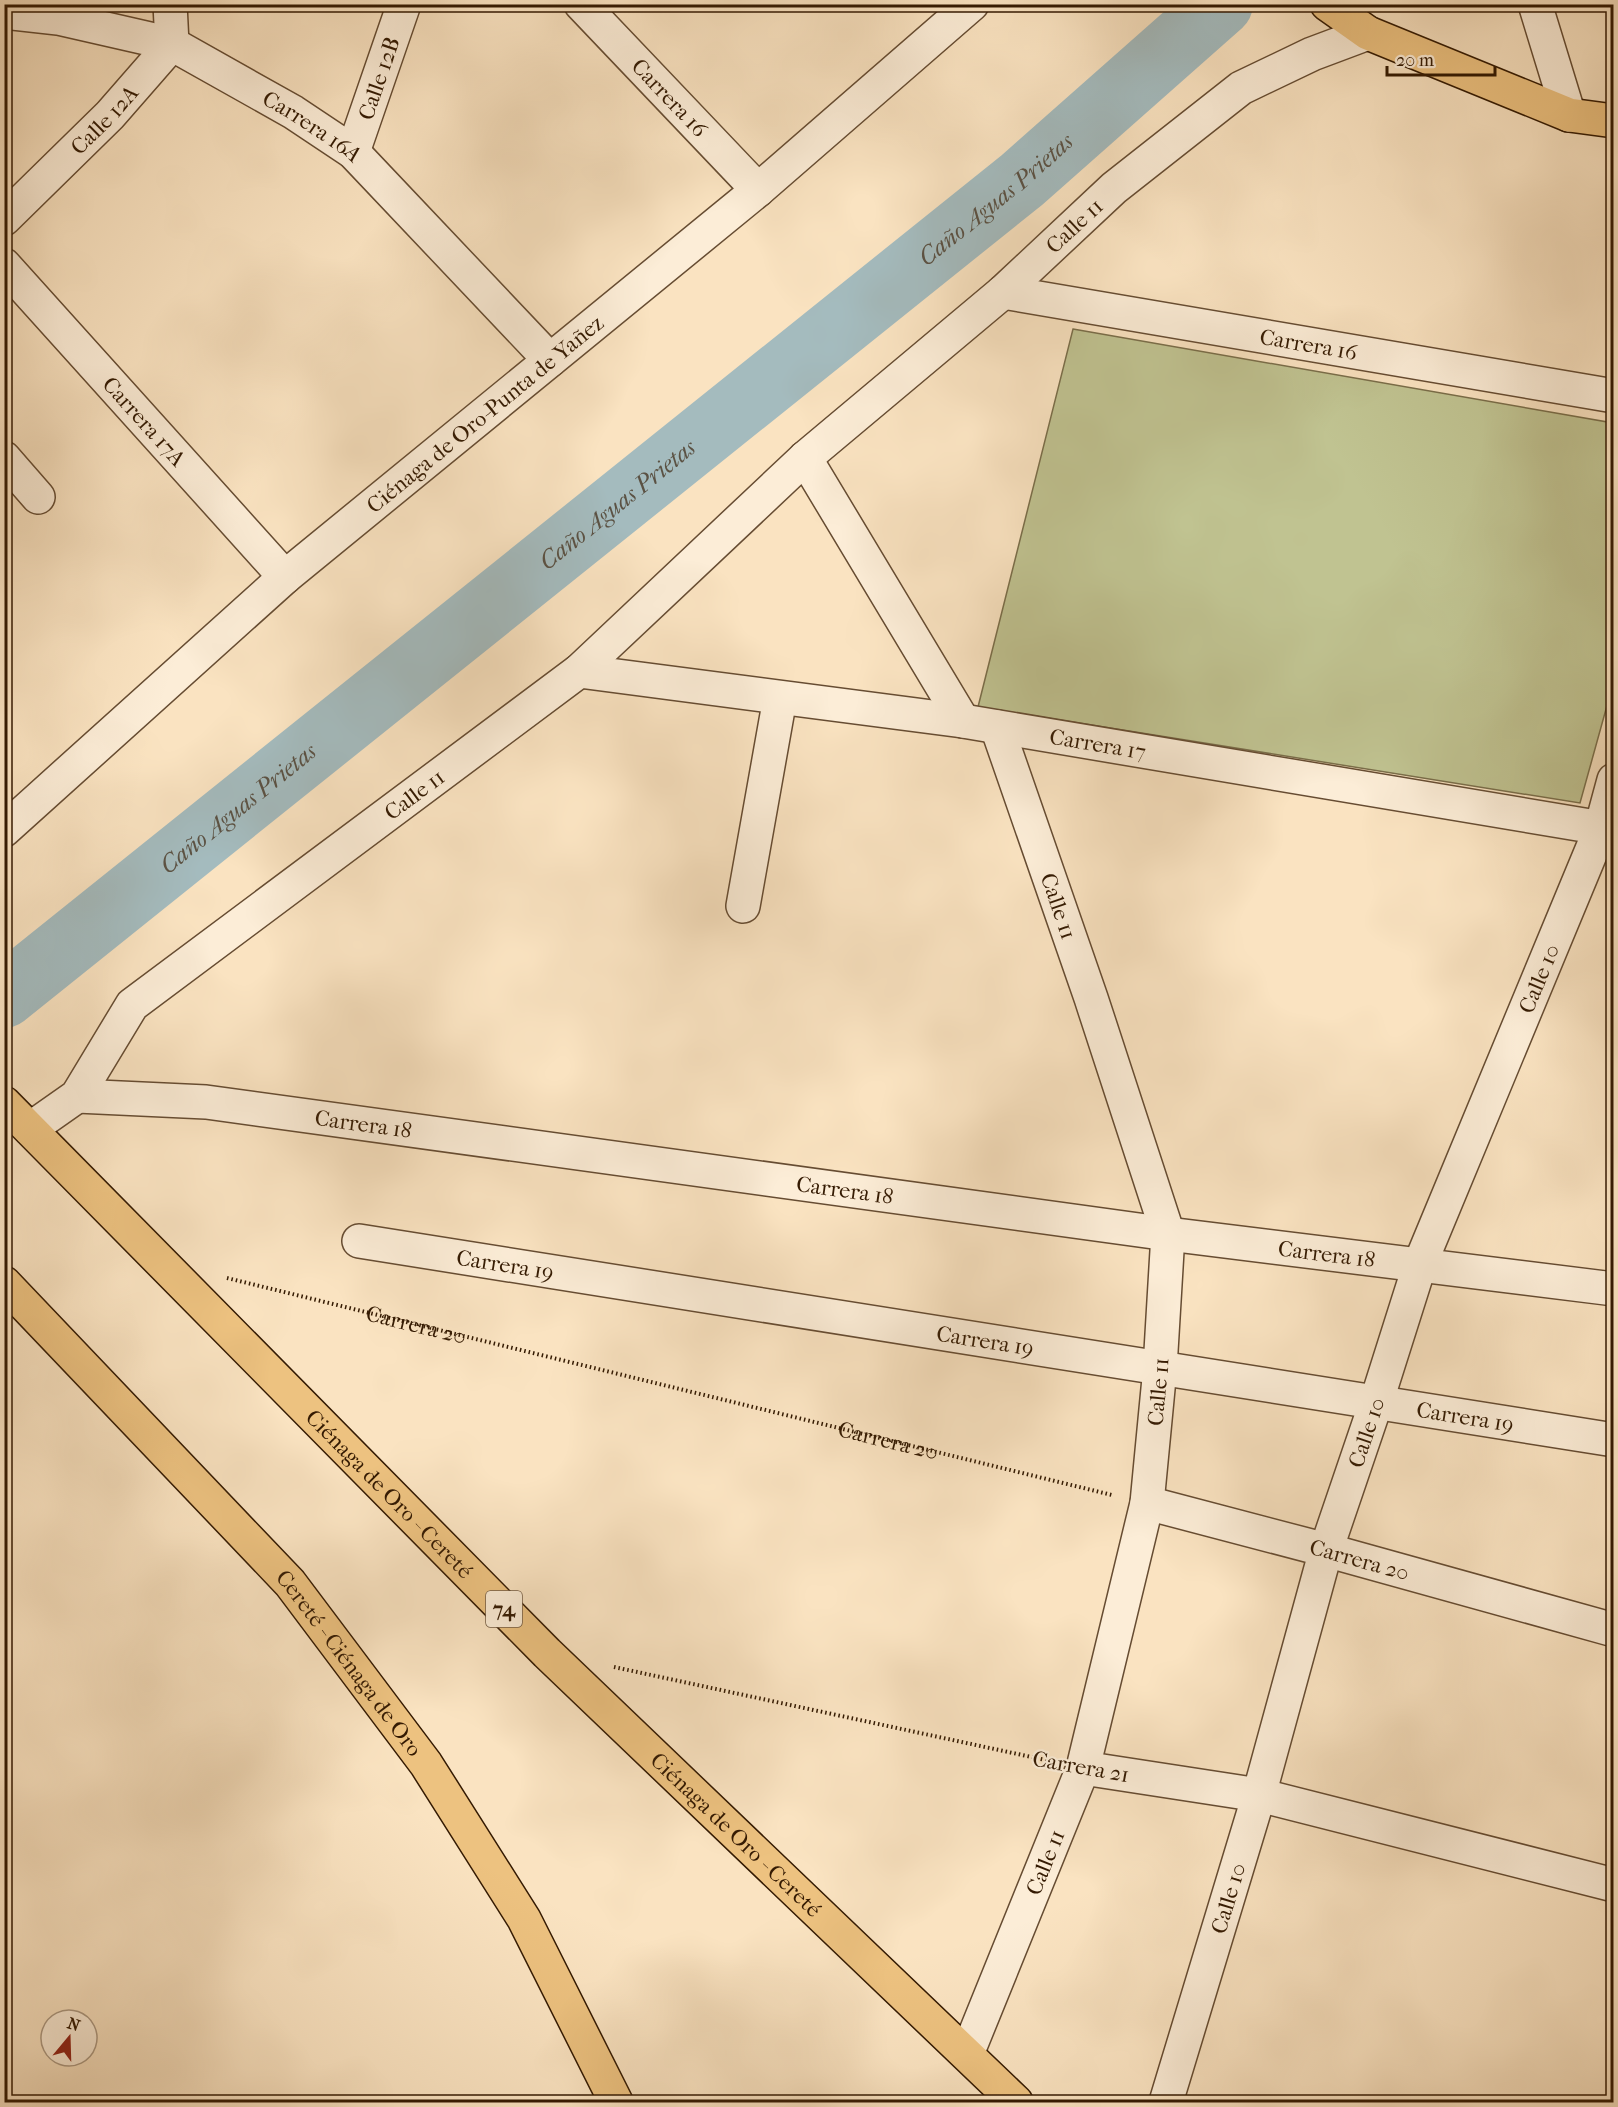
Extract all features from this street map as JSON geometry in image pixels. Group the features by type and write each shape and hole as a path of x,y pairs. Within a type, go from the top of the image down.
{"main road":[{"path":"1348,19 1569,115 1614,121"},
{"name":"Ciénaga de Oro - Cereté","path":"4,1103 547,1653 1016,2103"},
{"name":"Cereté - Ciénaga de Oro","path":"4,1283 290,1583 426,1764 524,1919 616,2103"}],"street":[{"path":"170,4 172,44"},
{"name":"Calle 12B","path":"353,152 404,4"},
{"name":"Carrera 16","path":"581,4 758,190"},
{"name":"Ciénaga de Oro-Punta de Yañez","path":"4,830 285,577 758,190 972,4"},
{"path":"1535,4 1569,115"},
{"name":"Carrera 16A","path":"4,12 58,18 172,44 293,112 353,152 550,360"},
{"name":"Calle 11","path":"30,1129 77,1096 132,1005 579,671 805,458 1003,292 1114,188 1240,88 1312,54 1348,19"},
{"name":"Calle 12A","path":"4,219 110,115 172,44"},
{"name":"Carrera 17A","path":"4,265 285,577"},
{"name":"Carrera 16","path":"1003,292 1614,396"},
{"path":"4,458 38,497"},
{"path":"805,458 963,721"},
{"name":"Carrera 17","path":"579,671 963,721 1607,829"},
{"path":"743,906 780,698"},
{"name":"Calle 11","path":"967,2054 1083,1768 1148,1503 1160,1368 1168,1234 1091,998 997,727"},
{"name":"Calle 10","path":"1166,2103 1259,1795 1326,1550 1420,1264 1607,829 1614,780"},
{"name":"Carrera 18","path":"77,1096 206,1102 1168,1234 1614,1289"},
{"name":"Carrera 19","path":"358,1241 1614,1440"},
{"name":"Carrera 20","path":"1148,1503 1614,1630"},
{"name":"Carrera 21","path":"1083,1768 1259,1795 1614,1885"}],"path":[{"name":"Carrera 20","path":"219,1276 1148,1503"},
{"name":"Carrera 21","path":"606,1665 1083,1768"}],"green space":[{"path":"1073,329 1613,423 1613,684 1580,803 978,707"}],"waterway":[{"name":"Caño Aguas Prietas","path":"4,996 1022,180 1221,4"}]}
